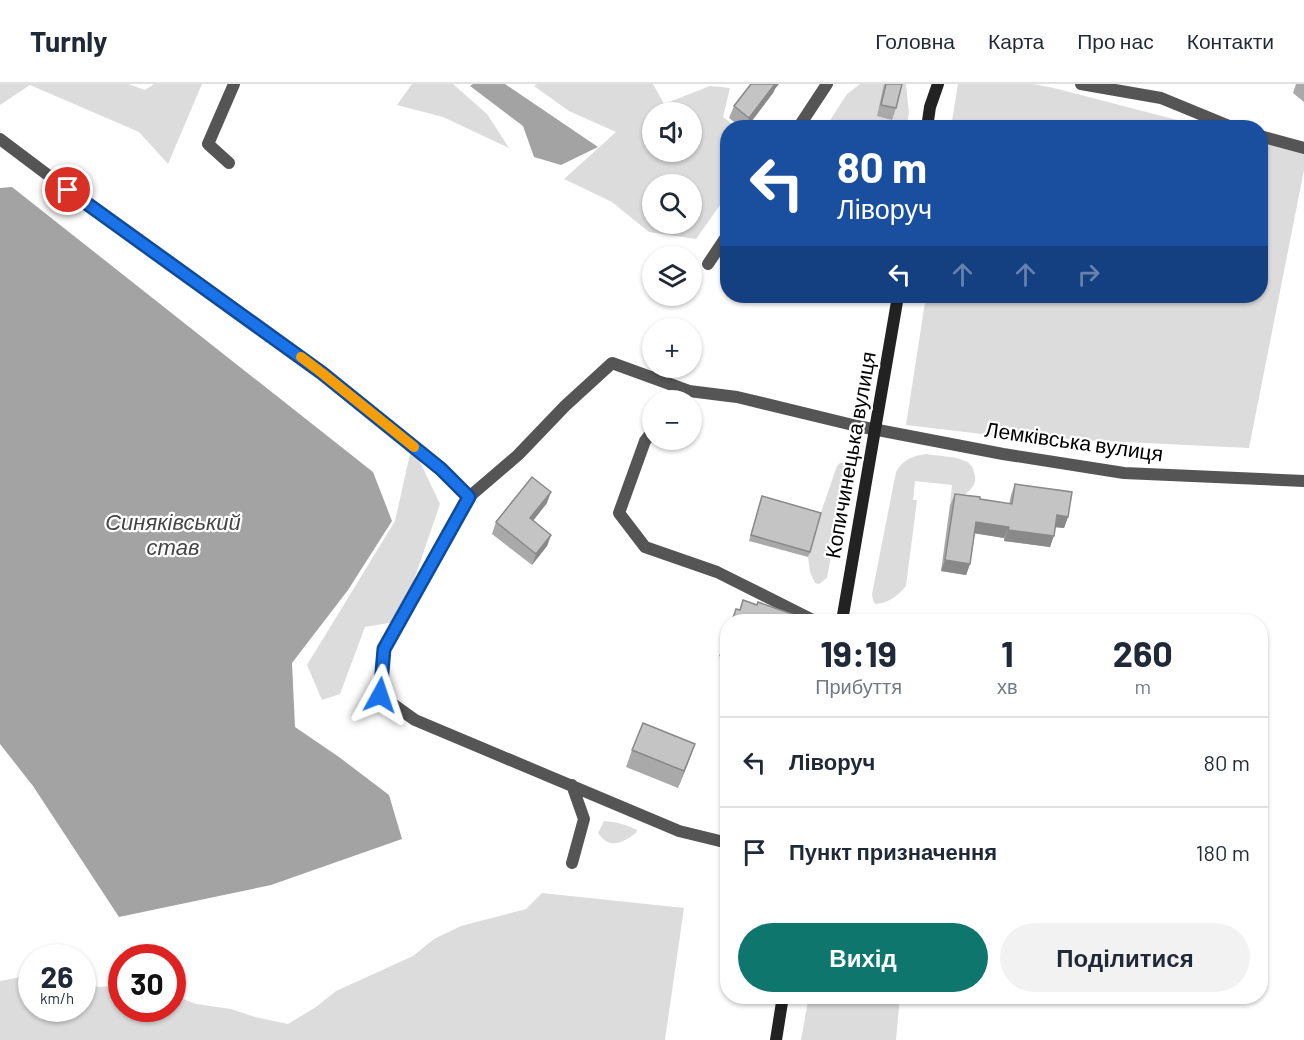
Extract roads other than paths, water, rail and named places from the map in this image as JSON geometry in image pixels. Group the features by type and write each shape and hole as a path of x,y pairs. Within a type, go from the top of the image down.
{"main road":[{"path":"928,120 938,84"},
{"name":"Копичинецька вулиця","path":"843,614 897,303"},
{"path":"776,1040 782,1004"}],"street":[{"path":"229,163 208,144 234,84"},
{"path":"803,120 827,84"},
{"path":"1081,84 1113,86 1161,98 1215,120"},
{"path":"1268,138 1304,148"},
{"path":"0,139 85,203 322,373 441,469 469,497 384,649 380,695 415,720 679,831 720,841"},
{"path":"708,264 720,246"},
{"name":"Лемківська вулиця","path":"469,497 518,455 565,406 612,363 672,390"},
{"name":"Лемківська вулиця","path":"702,396 736,397 876,429 1003,454 1124,473 1304,481"},
{"path":"642,449 619,513 645,547 717,572 801,614"},
{"path":"572,785 584,819 572,863"}],"water":[{"path":"473,84 505,84 598,147 561,165 534,157 523,126 470,86"},
{"name":"Синяківський став","path":"12,187 373,472 392,521 348,590 292,663 295,727 389,795 402,839 271,885 119,917 33,786 0,744 0,188"}]}
